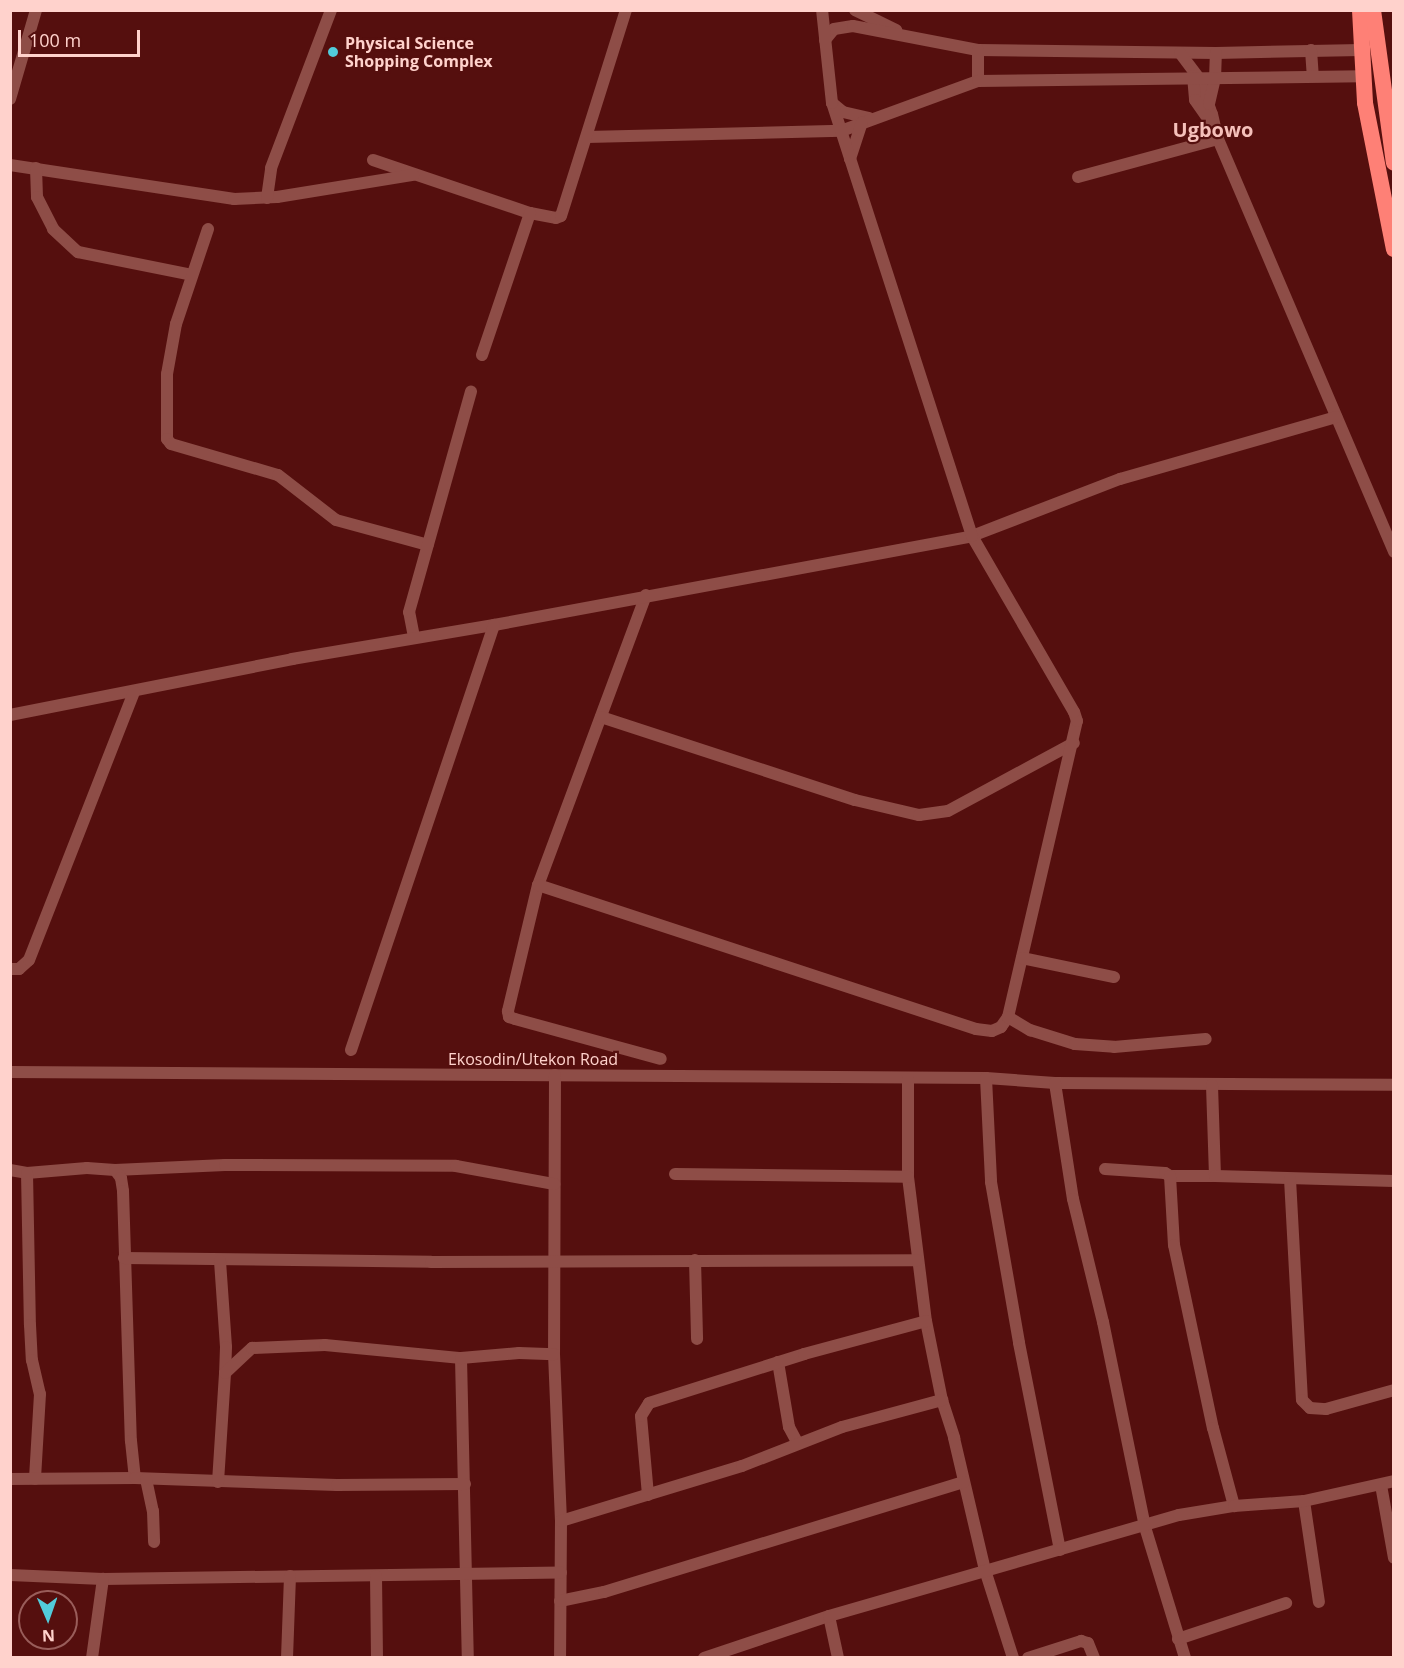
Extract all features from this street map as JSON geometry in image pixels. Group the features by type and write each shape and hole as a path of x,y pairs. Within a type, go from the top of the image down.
{"highway":[{"path":"1360,10 1362,76 1394,249"},
{"path":"1373,10 1388,83 1394,164"}],"street":[{"path":"10,99 36,10"},
{"path":"267,198 271,168 331,10"},
{"path":"373,160 530,213 556,218 561,216 626,10"},
{"path":"538,885 976,1029 992,1031 1001,1027 1008,1017 1077,722 1074,712 972,536 832,103 822,10"},
{"path":"855,10 884,23 901,34"},
{"path":"825,40 834,29 843,26 901,34 978,50 1180,53 1361,50"},
{"path":"978,50 978,81"},
{"path":"1311,50 1313,76"},
{"path":"1180,53 1192,78 1209,104 1218,139 1394,552"},
{"path":"1202,53 1192,78 1195,100 1213,126"},
{"path":"1209,104 1215,79 1216,53"},
{"path":"587,137 841,131 978,81 1362,76"},
{"path":"832,103 843,112 866,120"},
{"path":"850,160 866,120"},
{"path":"1078,177 1218,139"},
{"path":"10,165 234,199 267,198 417,175"},
{"path":"36,168 37,197 53,230 78,252 192,275"},
{"path":"482,355 530,213"},
{"path":"208,229 176,324 167,374 166,439 171,444 278,475 336,520 428,545"},
{"path":"414,637 410,612 471,392"},
{"path":"10,715 414,637 494,625 972,536 1120,479 1336,417"},
{"path":"646,595 538,885 508,1017 661,1059"},
{"path":"351,1050 494,625"},
{"path":"10,969 19,969 29,960 134,692"},
{"path":"601,717 855,800 919,815 948,811 1074,742"},
{"path":"1022,958 1114,977"},
{"path":"1008,1017 1030,1030 1075,1044 1114,1047 1206,1039"},
{"name":"Ekosodin/Utekon Road","path":"10,1072 986,1078 1055,1083 1394,1085"},
{"path":"555,1075 554,1354 561,1521 560,1658"},
{"path":"986,1078 991,1182 1019,1343 1060,1550"},
{"path":"908,1079 908,1177 926,1321 942,1400 954,1438 985,1570 1013,1658"},
{"path":"1055,1083 1073,1199 1103,1322 1144,1527 1185,1658"},
{"path":"1212,1085 1215,1176"},
{"path":"10,1170 27,1173 87,1168 115,1170 225,1165 456,1166 554,1184"},
{"path":"1105,1169 1165,1173 1170,1176 1394,1181"},
{"path":"115,1170 120,1178 123,1191 124,1258 140,1479 153,1511 154,1542"},
{"path":"27,1173 32,1360 40,1394 35,1479"},
{"path":"675,1174 908,1177"},
{"path":"1170,1176 1174,1245 1213,1428 1234,1506"},
{"path":"1290,1179 1302,1400 1310,1408 1326,1409 1394,1390"},
{"path":"124,1258 166,1257 220,1261 917,1260"},
{"path":"695,1260 697,1339"},
{"path":"218,1482 226,1347 220,1261"},
{"path":"648,1495 641,1416 649,1403 778,1362 926,1321"},
{"path":"226,1347 325,1345 461,1358 519,1353 554,1354"},
{"path":"225,1372 252,1348"},
{"path":"461,1358 468,1658"},
{"path":"778,1362 789,1427 798,1444"},
{"path":"561,1521 742,1466 842,1427 942,1400"},
{"path":"10,1479 140,1479 338,1485 465,1484"},
{"path":"560,1601 604,1593 964,1482"},
{"path":"704,1658 829,1616 985,1570 1144,1527 1179,1515 1234,1506 1304,1501 1387,1483 1394,1558"},
{"path":"1304,1501 1319,1602"},
{"path":"10,1575 103,1579 561,1573"},
{"path":"287,1658 290,1576"},
{"path":"376,1576 377,1658"},
{"path":"92,1658 103,1579"},
{"path":"1178,1639 1286,1603"},
{"path":"829,1616 838,1658"},
{"path":"1028,1658 1081,1641 1088,1643 1094,1658"}],"place":[{"name":"Physical Science Shopping Complex","path":"333,52"}],"district":[{"name":"Ugbowo","path":"1213,129"}]}
